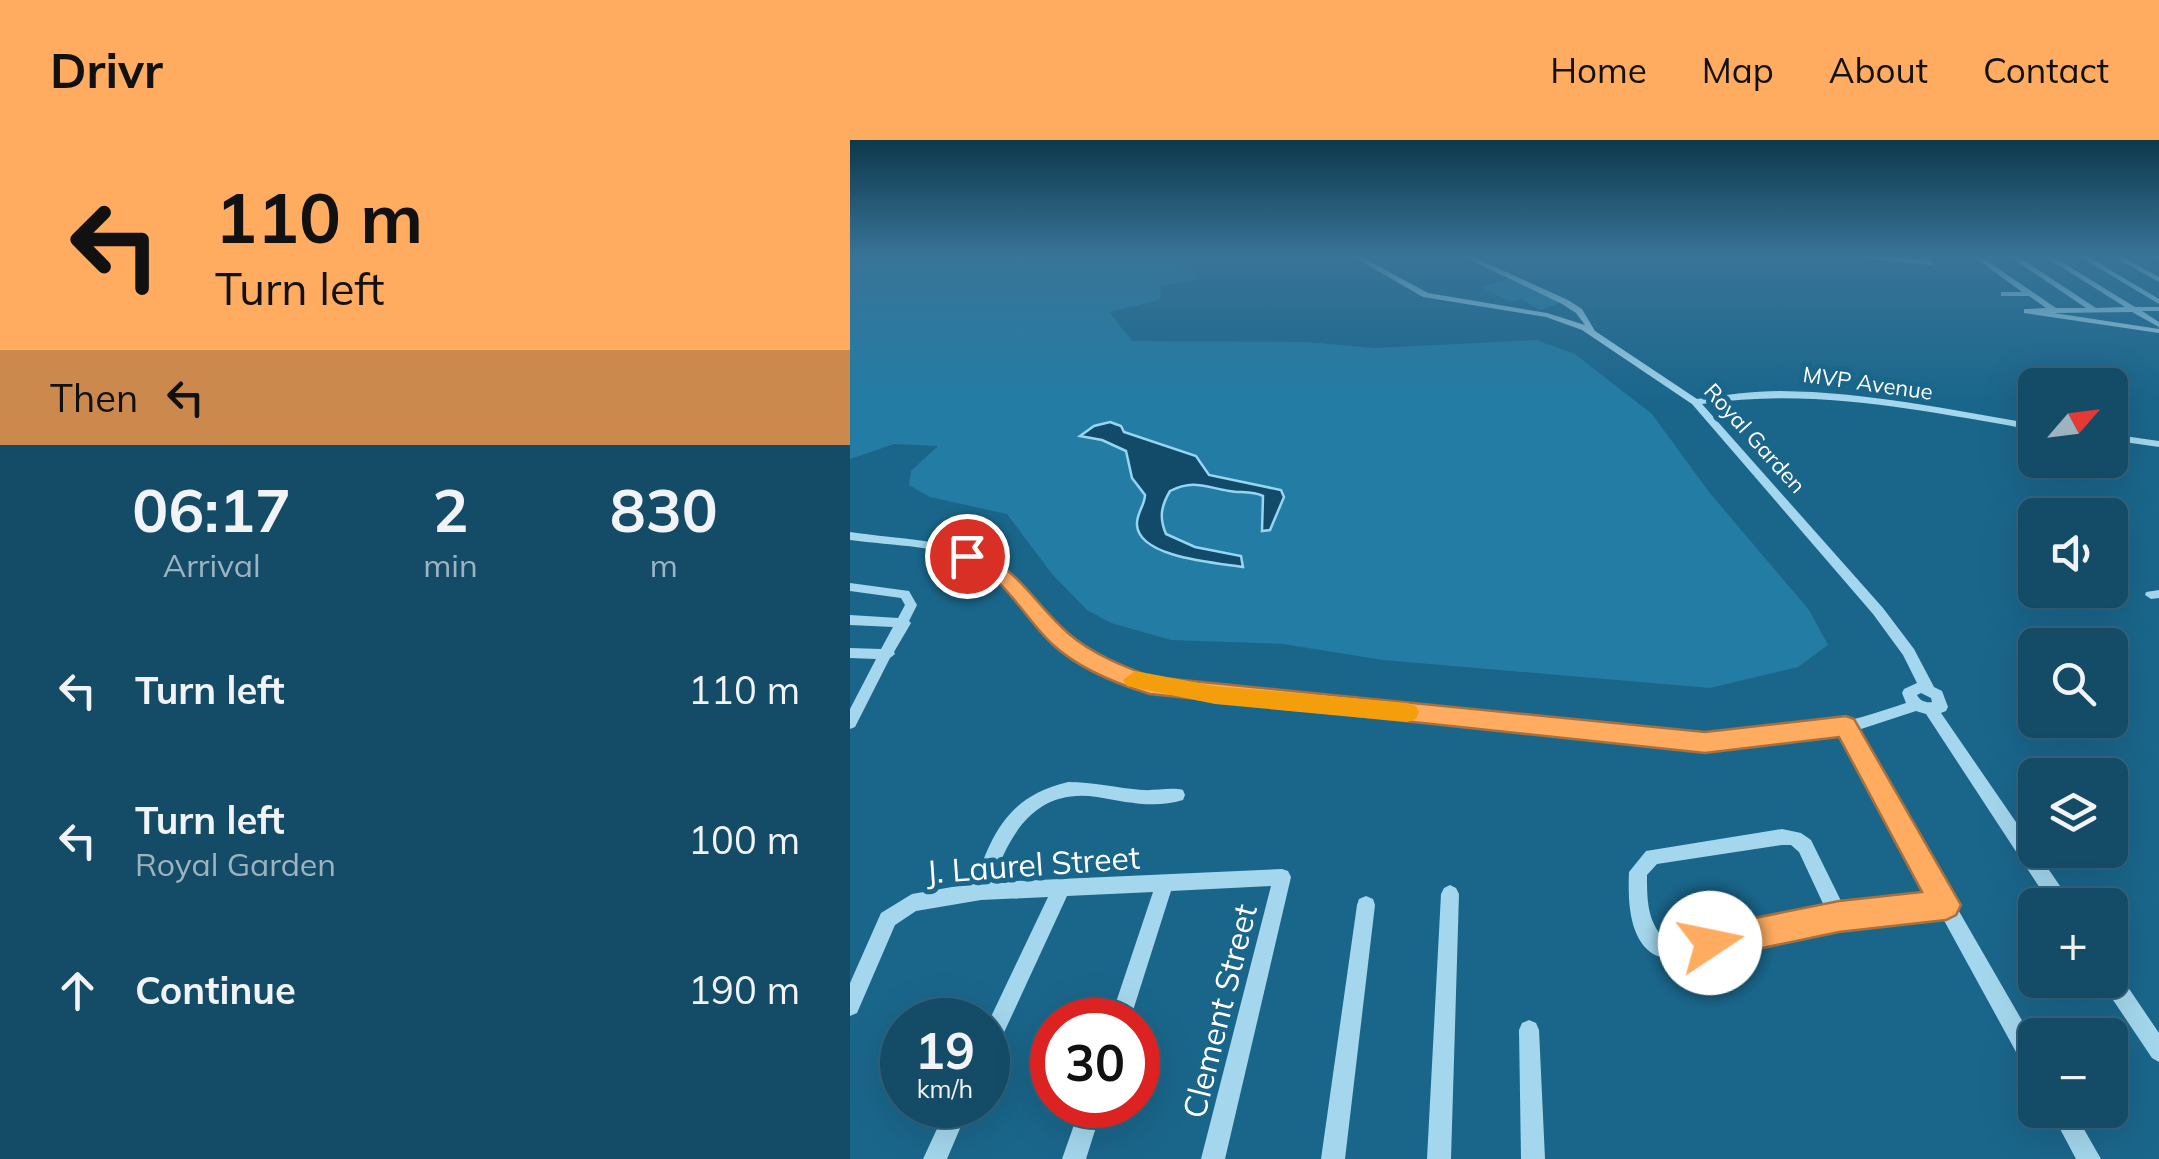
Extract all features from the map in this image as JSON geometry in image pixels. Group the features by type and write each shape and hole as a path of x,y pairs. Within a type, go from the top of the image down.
{"street":[{"name":"Royal Garden","path":"1478,304 1547,315 1584,328 1695,402 1878,611 1909,653 1927,688"},
{"path":"1564,304 1579,311 1597,338"},
{"path":"2044,304 2053,310"},
{"path":"2084,304 2094,310"},
{"path":"2125,304 2159,328"},
{"path":"2159,310 2027,311 2159,328"},
{"name":"MVP Avenue","path":"1695,402 1736,394 1786,392 2018,425"},
{"path":"2128,440 2159,444"},
{"path":"850,536 981,560 1006,576 1061,640 1109,670 1150,686 1705,742 1846,726 1924,708 1941,707 1941,699 1927,688 1911,690 1909,697 1924,708 2050,888"},
{"path":"850,587 905,594 911,605 850,723"},
{"path":"850,620 904,624"},
{"path":"850,653 888,654"},
{"path":"850,687 868,687"},
{"path":"1846,726 2018,1034"},
{"path":"981,892 1015,814 1028,802 1052,791 1071,788 1132,798 1176,795"},
{"path":"1839,916 1805,846 1795,838 1782,836 1652,858 1638,872 1640,913 1645,929 1660,947 1679,949 1839,916 1946,905"},
{"name":"J. Laurel Street","path":"850,1006 892,913 925,900 981,892 1282,877"},
{"name":"Clement Street","path":"1213,1159 1282,877"},
{"path":"1127,998 1164,885"},
{"path":"1010,998 1060,890"},
{"path":"1439,1159 1450,894"},
{"path":"1333,1159 1366,905"},
{"path":"2123,998 2159,1051"},
{"path":"1530,1030 1533,1159"},
{"path":"934,1159 948,1128"},
{"path":"1074,1159 1084,1128"},
{"path":"2071,1128 2089,1159"}],"shaded area":[{"path":"850,304 1145,304 1109,312 1132,341 1306,342 1375,348 1536,340 1575,354 1652,414 1709,492 1809,610 1828,645 1798,667 1710,688 1383,660 1283,644 1171,640 1111,623 1087,610 1052,574 1007,514 930,497 909,485 911,471 938,446 894,444 850,459"},
{"path":"1529,304 1558,304 1540,310"},
{"path":"1110,422 1121,426 1124,432 1196,456 1209,475 1281,490 1284,497 1270,530 1262,531 1263,496 1259,494 1192,485 1178,487 1167,496 1162,517 1166,534 1195,547 1241,556 1243,567 1181,557 1151,545 1141,536 1137,521 1145,495 1132,478 1126,451 1102,440 1080,436 1094,426"}],"slow traffic":[{"path":"1135,680 1150,686 1215,695 1407,712"}],"route":[{"path":"967,556 1006,576 1061,640 1109,670 1150,686 1705,742 1846,726 1946,905 1839,916 1710,943"}]}
